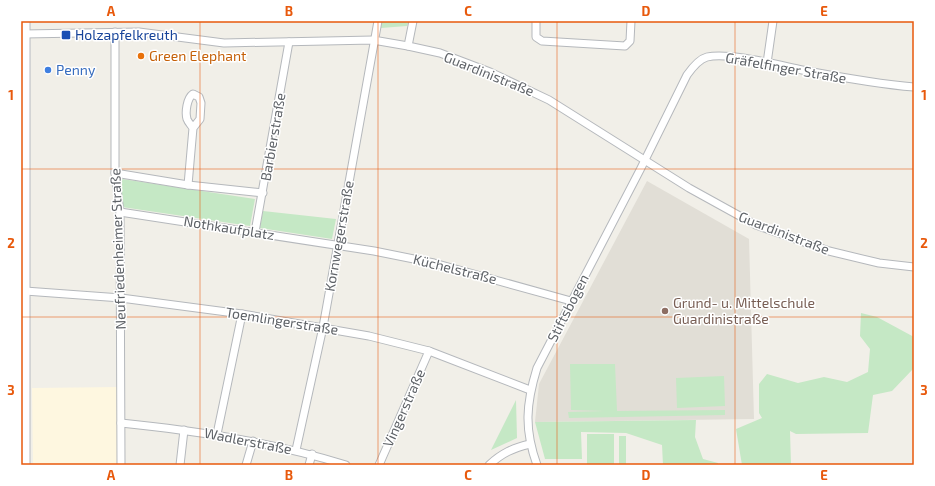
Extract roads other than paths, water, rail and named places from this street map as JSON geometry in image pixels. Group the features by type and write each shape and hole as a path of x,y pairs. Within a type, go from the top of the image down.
{"main road":[{"path":"24,21 22,34 24,465"}],"street":[{"name":"Kornwegerstraße","path":"296,450 323,327 373,40 378,21"},
{"path":"408,46 413,21"},
{"path":"536,21 536,38 542,41 625,46 630,41 631,21"},
{"path":"767,63 773,21"},
{"name":"Neufriedenheimer Straße","path":"115,32 115,173 120,212 121,465"},
{"name":"Guardinistraße","path":"22,34 139,32 224,43 373,40 440,53 490,72 563,107 689,188 756,225 829,251 879,263 914,267"},
{"name":"Barbierstraße","path":"255,232 289,42"},
{"name":"Gräfelfinger Straße","path":"644,160 687,75 695,64 706,57 722,56 854,80 914,87"},
{"path":"188,185 193,128"},
{"name":"Stiftsbogen","path":"537,465 530,444 527,423 530,390 537,368 644,160"},
{"path":"115,173 188,185 263,193"},
{"name":"Nothkaufplatz","path":"120,212 338,246"},
{"name":"Küchelstraße","path":"338,246 434,263 571,301"},
{"name":"Toemlingerstraße","path":"24,291 121,298 242,314 323,327 369,336 429,351 530,390"},
{"path":"217,434 242,314"},
{"name":"Vingerstraße","path":"379,465 429,351"},
{"name":"Wadlerstraße","path":"121,423 217,434 296,450 346,465"},
{"name":"Wadlerstraße","path":"180,465 184,430"},
{"path":"246,465 253,441"},
{"path":"489,465 500,454 514,447 530,444"},
{"name":"Wadlerstraße","path":"309,465 312,454"}],"place":[{"name":"Holzapfelkreuth","path":"66,35"},
{"name":"Green Elephant","path":"141,56"},
{"name":"Penny","path":"48,70"},
{"name":"Grund- u. Mittelschule Guardinistraße","path":"665,311"}]}
